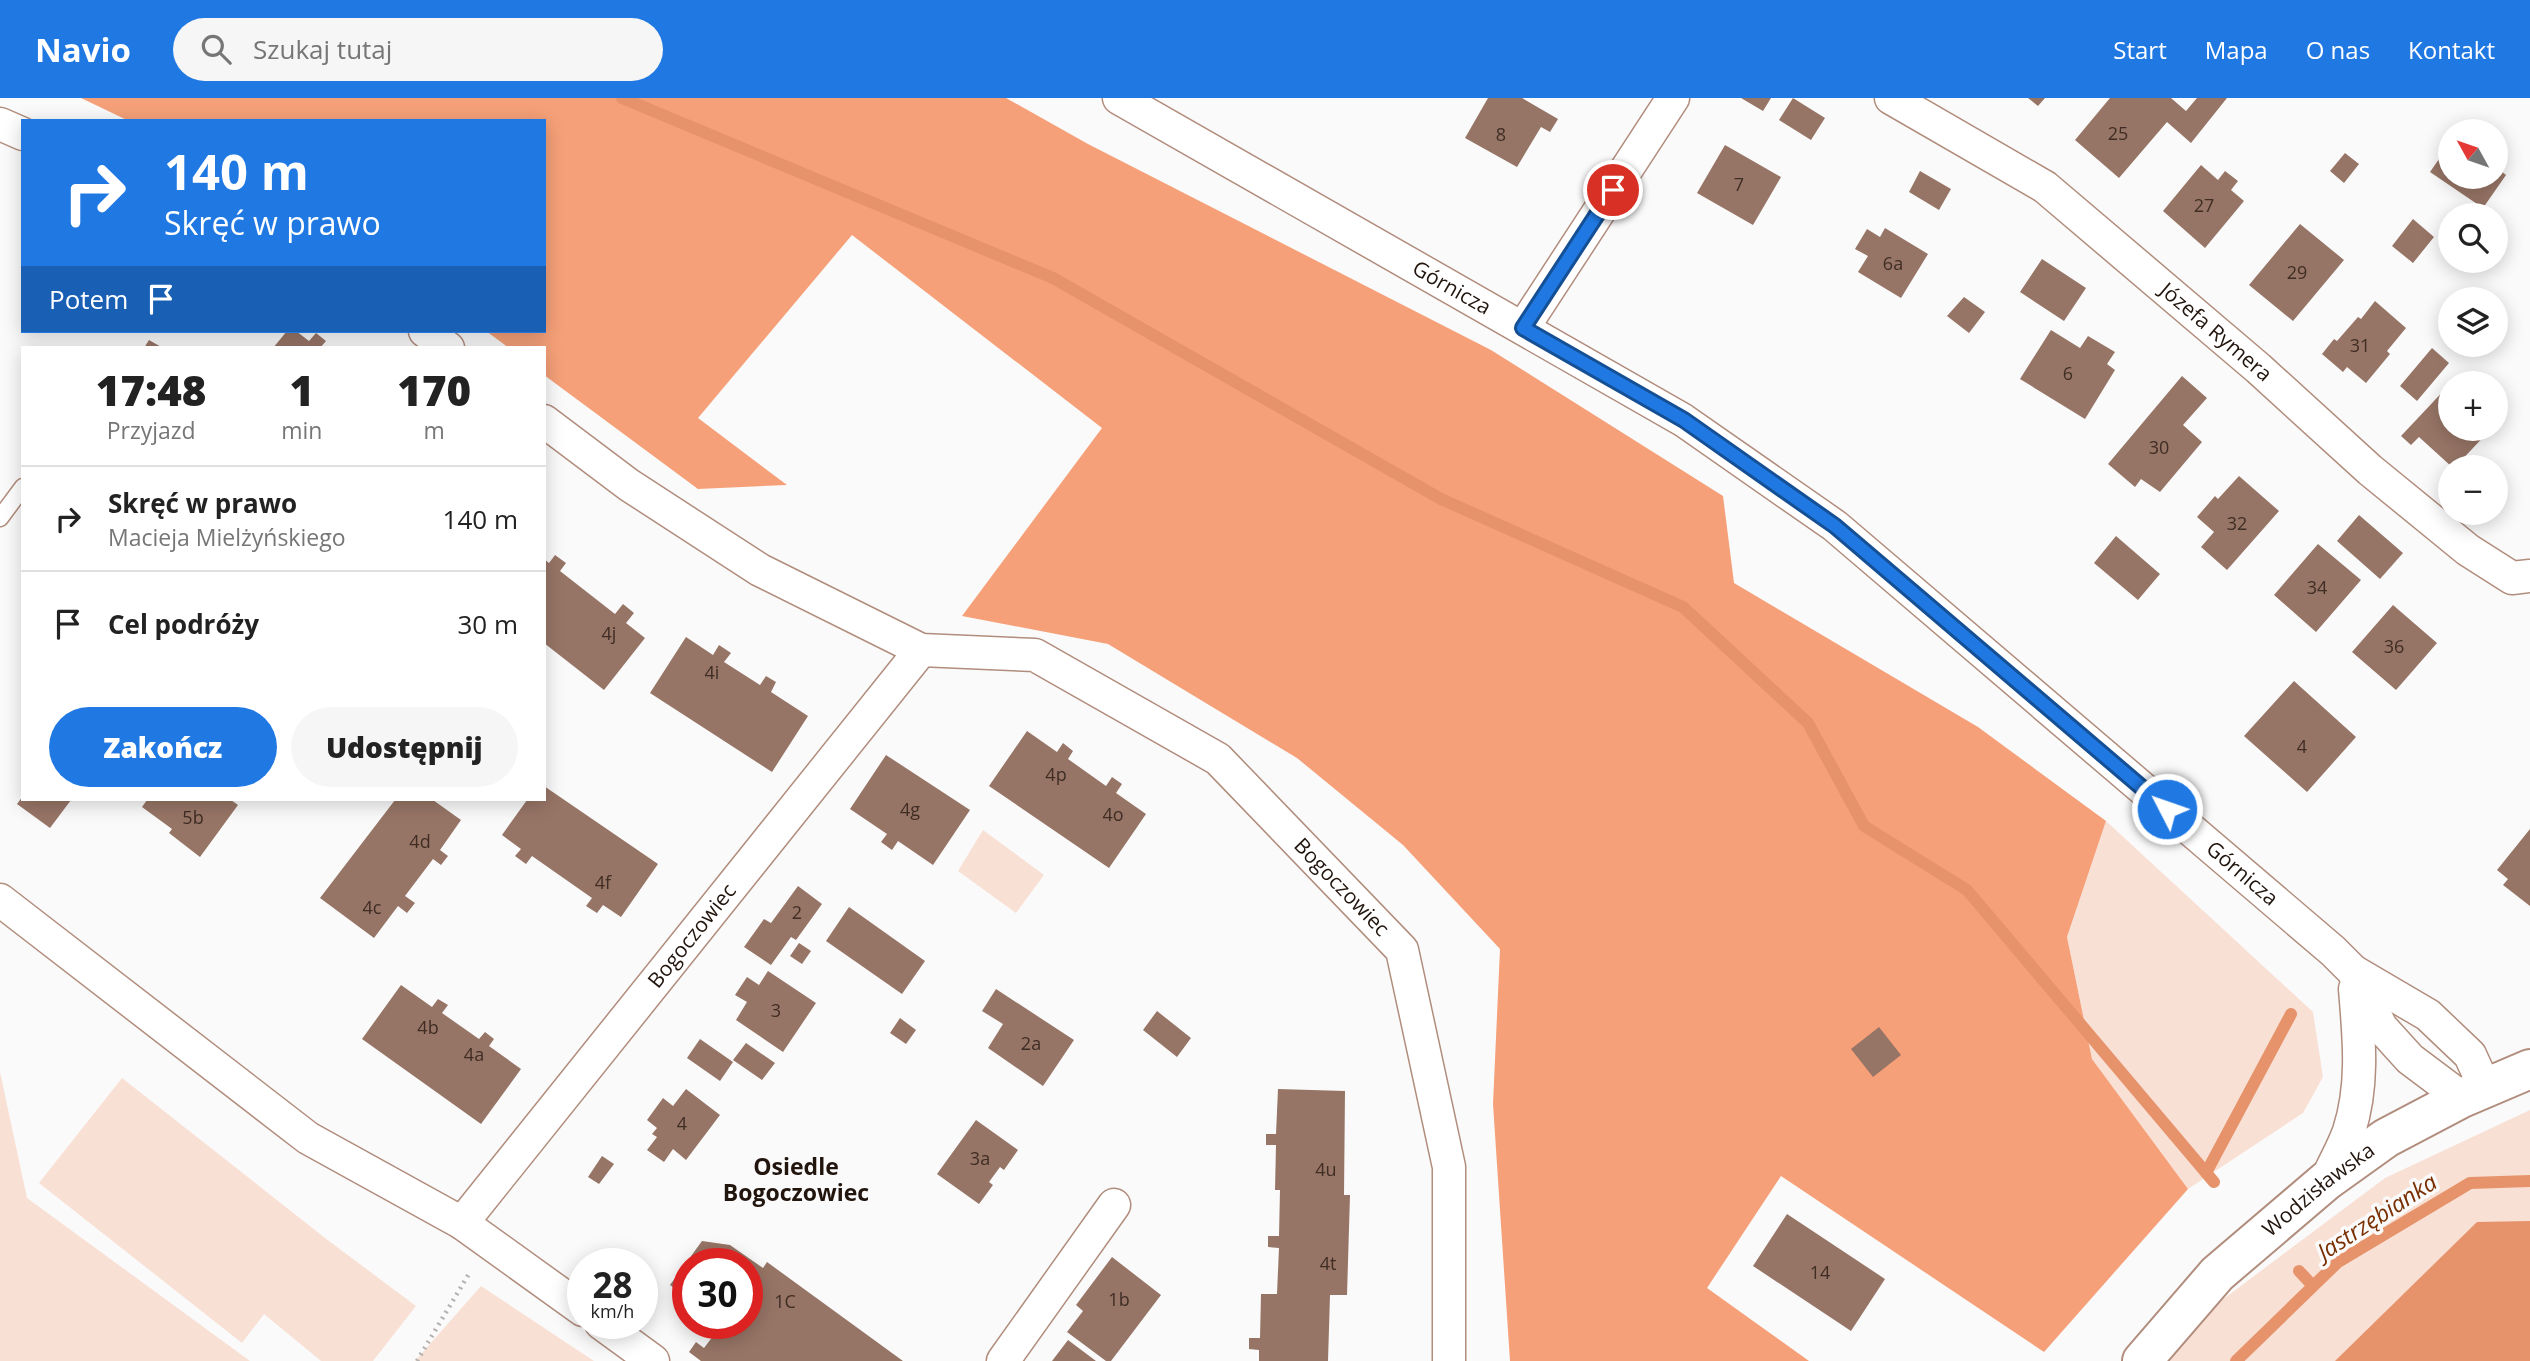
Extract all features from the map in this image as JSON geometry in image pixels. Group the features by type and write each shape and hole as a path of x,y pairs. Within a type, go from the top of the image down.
{"main road":[{"name":"Wodzisławska","path":"2142,1361 2217,1274 2326,1181 2386,1138 2530,1069"}],"street":[{"name":"Górnicza","path":"1119,98 1684,420 1835,526 2353,971 2381,1027 2410,1059 2474,1094"},
{"path":"1523,328 1673,98"},
{"name":"Józefa Rymera","path":"1891,98 2045,187 2258,368 2370,470 2468,550 2512,578 2530,576"},
{"path":"0,124 21,133"},
{"path":"428,333 445,346"},
{"name":"Bogoczowiec","path":"546,423 629,485 760,570 921,650 1035,655 1218,759 1402,950 1449,1167 1449,1361"},
{"name":"Bogoczowiec","path":"462,1223 921,650"},
{"path":"0,900 307,1138 462,1223 567,1298"},
{"path":"2353,971 2428,1015 2470,1055 2474,1094"},
{"path":"2326,1181 2349,1133 2359,1091 2359,1038 2353,971"},
{"path":"1003,1361 1114,1205"},
{"path":"623,1339 653,1361"}],"lane":[{"path":"0,518 21,490"}],"path":[{"path":"416,1361 489,1242"}],"shaded area":[{"path":"81,98 1006,98 1088,144 1491,350 1723,496 1734,583 1978,727 2106,821 2067,937 2092,1059 2188,1189 2044,1352 1781,1176 1707,1288 1809,1361 1510,1361 1493,1104 1500,949 1403,845 1297,758 1108,644 962,616 1102,428 852,235 698,418 787,485 698,489 546,376 546,346 506,346 489,333 546,333 546,119 125,119"},
{"path":"2106,821 2313,1012 2323,1077 2303,1113 2188,1189 2092,1059 2067,937"},
{"path":"983,830 1044,875 1016,913 958,871"},
{"path":"0,1072 27,1198 250,1361 0,1361"},
{"path":"122,1078 416,1306 373,1361 321,1361 264,1314 242,1343 39,1183"},
{"path":"2530,1110 2530,1361 2170,1361 2206,1312 2385,1178"},
{"path":"2530,1221 2530,1361 2335,1361 2477,1222"},
{"path":"481,1286 594,1361 415,1361"}],"building":[{"path":"1488,98 1522,98 1558,119 1550,132 1541,127 1517,167 1465,138"},
{"path":"1741,98 1771,98 1763,111"},
{"path":"1793,98 1825,118 1811,140 1779,120"},
{"path":"2028,98 2045,98 2038,106"},
{"path":"2110,98 2171,98 2186,111 2197,98 2227,98 2191,143 2167,122 2119,178 2075,140"},
{"path":"1725,145 1781,177 1753,225 1697,193"},
{"path":"2345,153 2359,164 2344,183 2330,171"},
{"path":"2438,160 2438,177 2430,172"},
{"path":"2201,165 2218,180 2225,171 2238,181 2231,190 2244,201 2205,248 2163,211"},
{"path":"1920,171 1951,189 1939,210 1909,192"},
{"path":"2455,189 2496,189 2486,203 2476,203"},
{"path":"2413,219 2434,237 2413,263 2392,246"},
{"path":"2300,224 2344,260 2293,321 2249,285"},
{"path":"1885,228 1928,254 1901,298 1858,272 1868,256 1855,249 1867,229 1880,237"},
{"path":"2042,259 2086,288 2064,321 2020,292"},
{"path":"1964,297 1985,312 1969,333 1947,316"},
{"path":"2375,301 2406,328 2387,351 2390,354 2366,383 2347,367 2343,372 2322,354 2358,317 2361,319"},
{"path":"2051,330 2080,348 2088,336 2115,352 2107,364 2115,370 2085,419 2020,379"},
{"path":"285,333 299,333 309,341 316,333 326,341 322,346 275,346"},
{"path":"149,340 160,346 145,346"},
{"path":"2432,348 2438,357 2449,363 2442,371 2438,371 2438,376 2417,401 2400,386"},
{"path":"2182,376 2207,398 2183,425 2202,442 2160,492 2141,479 2135,487 2108,464"},
{"path":"2438,397 2438,441 2480,441 2466,455 2439,455 2419,437 2411,445 2401,436"},
{"path":"2239,476 2279,511 2227,570 2201,547 2214,532 2197,517 2215,496 2218,499"},
{"path":"2359,515 2403,553 2380,579 2337,541"},
{"path":"2116,536 2160,574 2138,600 2094,563"},
{"path":"2318,544 2361,580 2316,632 2274,595"},
{"path":"555,555 566,563 560,571 615,614 623,604 634,613 626,623 645,638 604,690 546,645 546,561 549,563"},
{"path":"2393,605 2437,643 2396,690 2352,652"},
{"path":"686,637 713,655 719,645 731,653 724,662 760,685 766,676 776,682 771,692 808,716 772,772 650,693"},
{"path":"2294,681 2356,737 2307,792 2244,736"},
{"path":"1027,731 1057,752 1063,743 1073,751 1068,759 1106,786 1112,777 1122,784 1116,793 1146,814 1109,868 989,786"},
{"path":"886,755 970,810 933,865 898,841 892,850 881,842 887,834 850,809"},
{"path":"546,787 658,864 621,917 603,905 597,913 586,906 592,898 532,856 526,864 515,856 521,849 502,835 526,801 546,801"},
{"path":"21,799 21,801 70,801 50,828 17,804"},
{"path":"146,801 232,801 238,805 200,857 169,833 172,829 142,807"},
{"path":"394,801 434,801 461,820 440,850 448,856 441,865 433,859 405,896 415,903 407,913 398,906 374,938 320,898"},
{"path":"2530,829 2530,906 2503,885 2508,879 2497,870"},
{"path":"798,886 822,904 796,940 791,937 771,965 744,947 764,919 771,923"},
{"path":"849,907 925,961 902,994 826,941"},
{"path":"799,943 811,951 802,964 790,956"},
{"path":"768,971 816,1003 783,1052 736,1020 747,1002 735,995 747,977 759,985"},
{"path":"401,985 432,1007 438,999 448,1005 442,1013 479,1039 485,1032 494,1039 489,1046 521,1069 481,1124 362,1039"},
{"path":"996,989 1074,1040 1043,1086 988,1048 1003,1024 982,1011"},
{"path":"1157,1011 1191,1038 1177,1057 1143,1030"},
{"path":"900,1018 916,1030 906,1044 890,1033"},
{"path":"1879,1027 1901,1055 1873,1077 1851,1049"},
{"path":"700,1039 733,1062 720,1081 687,1058"},
{"path":"746,1043 775,1063 762,1080 733,1060"},
{"path":"686,1089 720,1115 686,1160 673,1149 664,1162 647,1150 657,1137 652,1134 657,1128 647,1120 663,1098 673,1106"},
{"path":"1278,1089 1345,1091 1344,1195 1350,1195 1347,1295 1330,1295 1328,1361 1259,1361 1259,1350 1249,1349 1249,1338 1260,1338 1261,1294 1277,1294 1279,1248 1268,1247 1268,1236 1279,1236 1280,1190 1275,1190 1276,1145 1266,1145 1266,1134 1276,1134"},
{"path":"976,1120 1018,1150 1004,1170 1000,1167 989,1182 993,1185 979,1204 937,1174"},
{"path":"602,1156 614,1164 599,1184 588,1177"},
{"path":"1787,1214 1885,1279 1851,1331 1753,1266"},
{"path":"702,1241 734,1248 697,1248"},
{"path":"1112,1257 1161,1295 1111,1361 1106,1361 1067,1332 1083,1311 1076,1305"},
{"path":"767,1262 903,1361 701,1361 689,1352 696,1342 704,1348 711,1339 763,1339 763,1268"},
{"path":"1068,1340 1096,1361 1052,1361"}],"waterway":[{"path":"622,98 1053,278 1441,499 1683,607 1808,723 1864,826 1967,890 2214,1182"},
{"path":"2206,1173 2291,1014"},
{"name":"Jastrzębianka","path":"2236,1361 2338,1262 2470,1183 2530,1181"},
{"path":"2299,1271 2313,1286"}],"district":[{"name":"Osiedle Bogoczowiec","path":"796,1180"}],"route":[{"path":"1613,190 1523,328 1684,420 1835,526 2167,809"}]}
